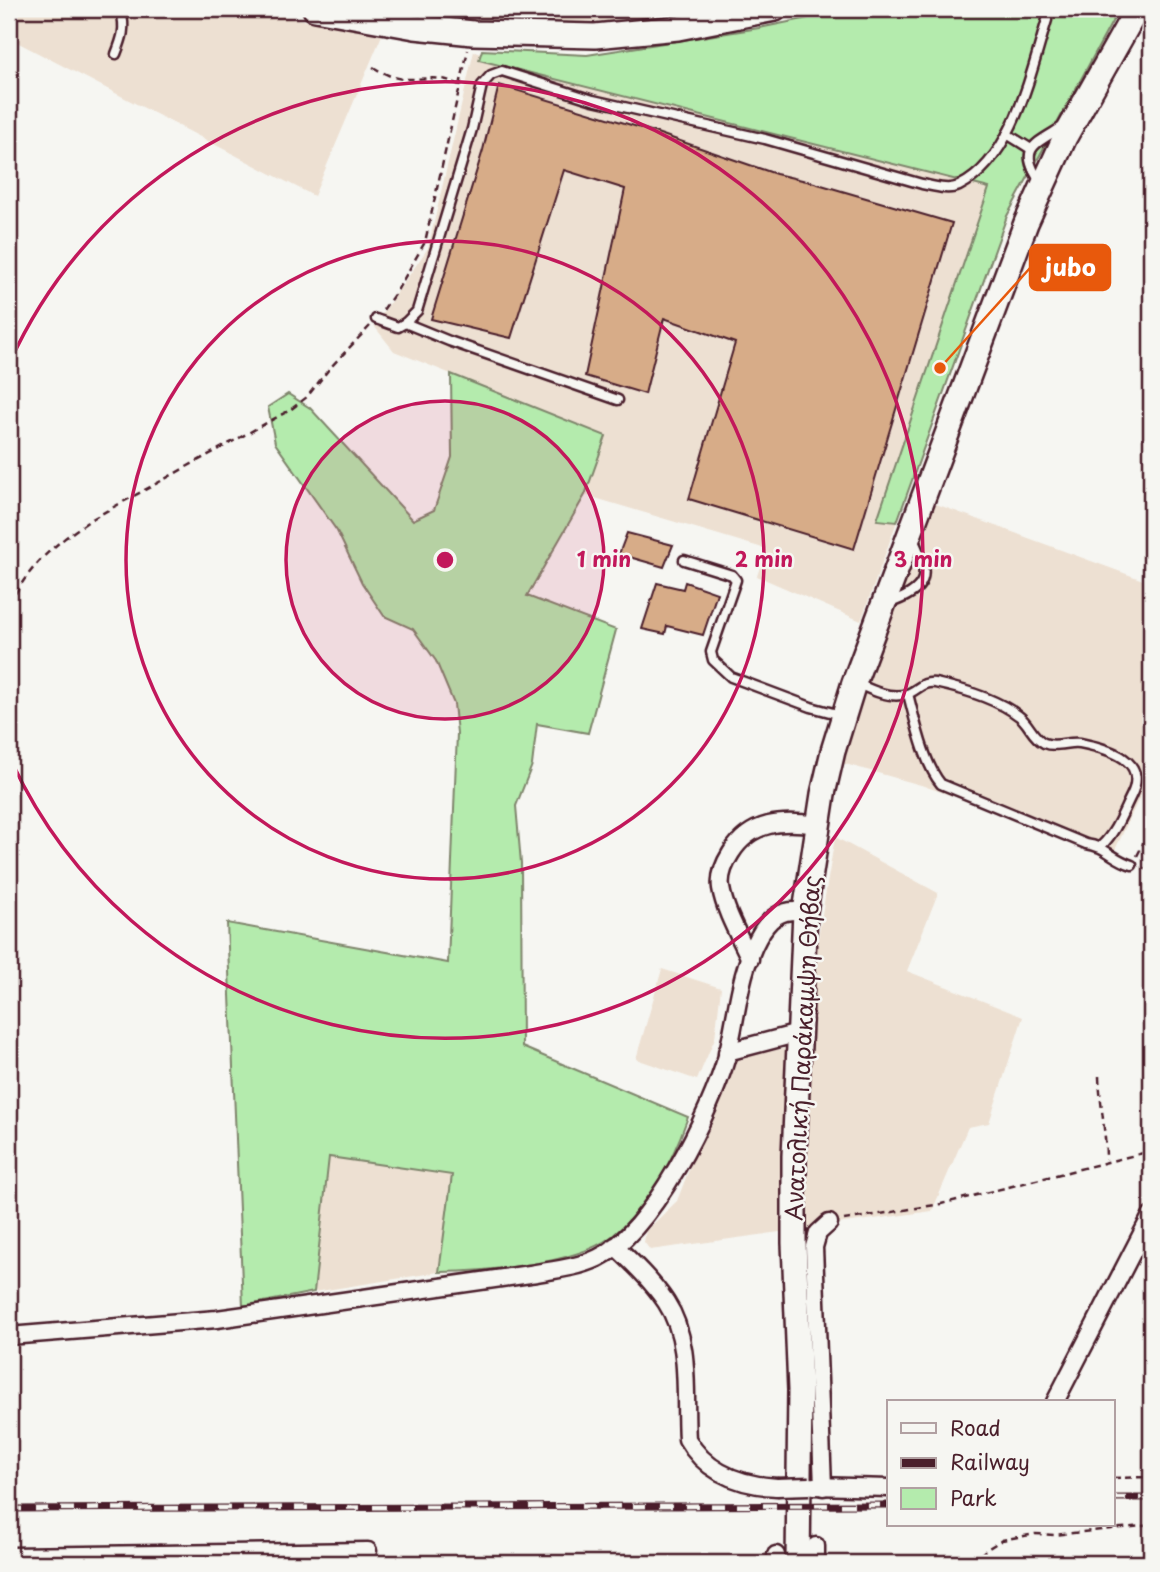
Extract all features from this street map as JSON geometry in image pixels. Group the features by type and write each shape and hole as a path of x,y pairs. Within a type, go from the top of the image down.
{"main road":[{"path":"315,9 415,27 473,33 595,36 678,28 775,9"},
{"name":"Ανατολική Παράκαμψη Θήβας","path":"784,1561 800,1390 794,1218 805,912 817,825 833,751 854,683 1021,236 1075,118 1137,9"}],"street":[{"path":"750,959 721,888 722,866 738,841 759,827 777,822 817,825"},
{"path":"9,1336 217,1319 561,1269 598,1258 615,1246 647,1212 676,1170 716,1090 750,959 758,938 767,924 778,915 790,910 805,912"},
{"path":"727,1052 799,1033"},
{"path":"1056,1400 1151,1216"},
{"path":"816,1487 814,1247 818,1233 829,1223"},
{"path":"615,1246 654,1286 667,1303 675,1320 681,1339 687,1439 695,1454 712,1468 742,1483 777,1487 887,1488"},
{"path":"816,1545 816,1563"},
{"path":"9,1556 323,1557 368,1551"}],"lane":[{"path":"114,9 121,12 124,23 122,40 116,54"},
{"path":"415,27 434,9"},
{"path":"376,319 398,327 417,311 472,129 482,85 491,75 502,71 593,100 765,139 941,188 958,187 985,166 1007,134 1020,109 1047,20"},
{"path":"1042,186 1030,167 1031,149 1075,118"},
{"path":"1007,134 1031,149"},
{"path":"405,323 618,400"},
{"path":"684,560 732,575 736,580 711,652 713,660 731,677 811,707 844,715"},
{"path":"854,683 880,694 908,694 916,687 930,682 961,689 1003,706 1021,717 1036,737 1046,744 1079,743 1127,760 1136,772 1137,784 1112,835 1101,846"},
{"path":"908,694 935,777 941,784 1086,844 1101,846 1113,858 1132,865"}],"path":[{"path":"9,604 29,571 45,553 63,539 92,519 278,418 300,403 376,319 398,289 425,242 473,33"},
{"path":"373,67 387,75 404,79 441,78 459,85"},
{"path":"1132,865 1151,828"},
{"path":"1099,1076 1106,1161"},
{"path":"829,1223 941,1203 1151,1151"},
{"path":"1114,1478 1151,1477"},
{"path":"971,1563 1002,1540 1035,1534 1054,1535 1151,1525"}],"shaded area":[{"path":"9,9 245,9 382,35 314,196 9,38"},
{"path":"384,9 678,9 677,12 609,21 531,24 413,15"},
{"path":"474,51 1015,195 861,621 757,576 766,549 585,495 605,436 394,351 374,326 428,248"},
{"path":"936,504 1151,583 1151,773 1114,852 921,785 838,762 852,710 929,512"},
{"path":"835,837 938,893 907,971 1023,1017 989,1123 968,1127 932,1211 650,1250 644,1242 646,1231 677,1201 725,1089 733,1056 811,1045 817,944"},
{"path":"662,969 721,988 715,1038 697,1080 636,1059"},
{"path":"329,1157 453,1175 439,1272 314,1292"}],"green space":[{"path":"853,9 1119,9 1007,216 897,522 877,520 989,188 479,60 482,50 587,55 759,28"},
{"path":"451,374 606,436 585,495 527,596 616,630 588,733 537,724 532,765 516,806 521,863 522,1047 688,1117 675,1151 658,1183 637,1212 611,1237 595,1247 575,1254 504,1268 439,1272 452,1175 329,1157 314,1292 243,1306 227,923 448,963 457,733 454,704 436,661 413,629 384,616 362,583 337,531 275,443 268,407 288,394 310,408 413,520 434,510 452,457"}],"building":[{"path":"499,85 651,131 776,174 952,223 854,549 689,499 735,343 664,318 645,394 585,376 625,189 564,170 511,338 431,319 483,150"},
{"path":"627,533 673,545 664,567 619,554"},
{"path":"685,582 717,593 703,635 667,626 665,634 642,629 657,583 683,589"}],"railway":[{"path":"1114,1498 1151,1498"},
{"path":"9,1509 887,1505"}],"place":[{"name":"jubo","path":"940,368"}]}
